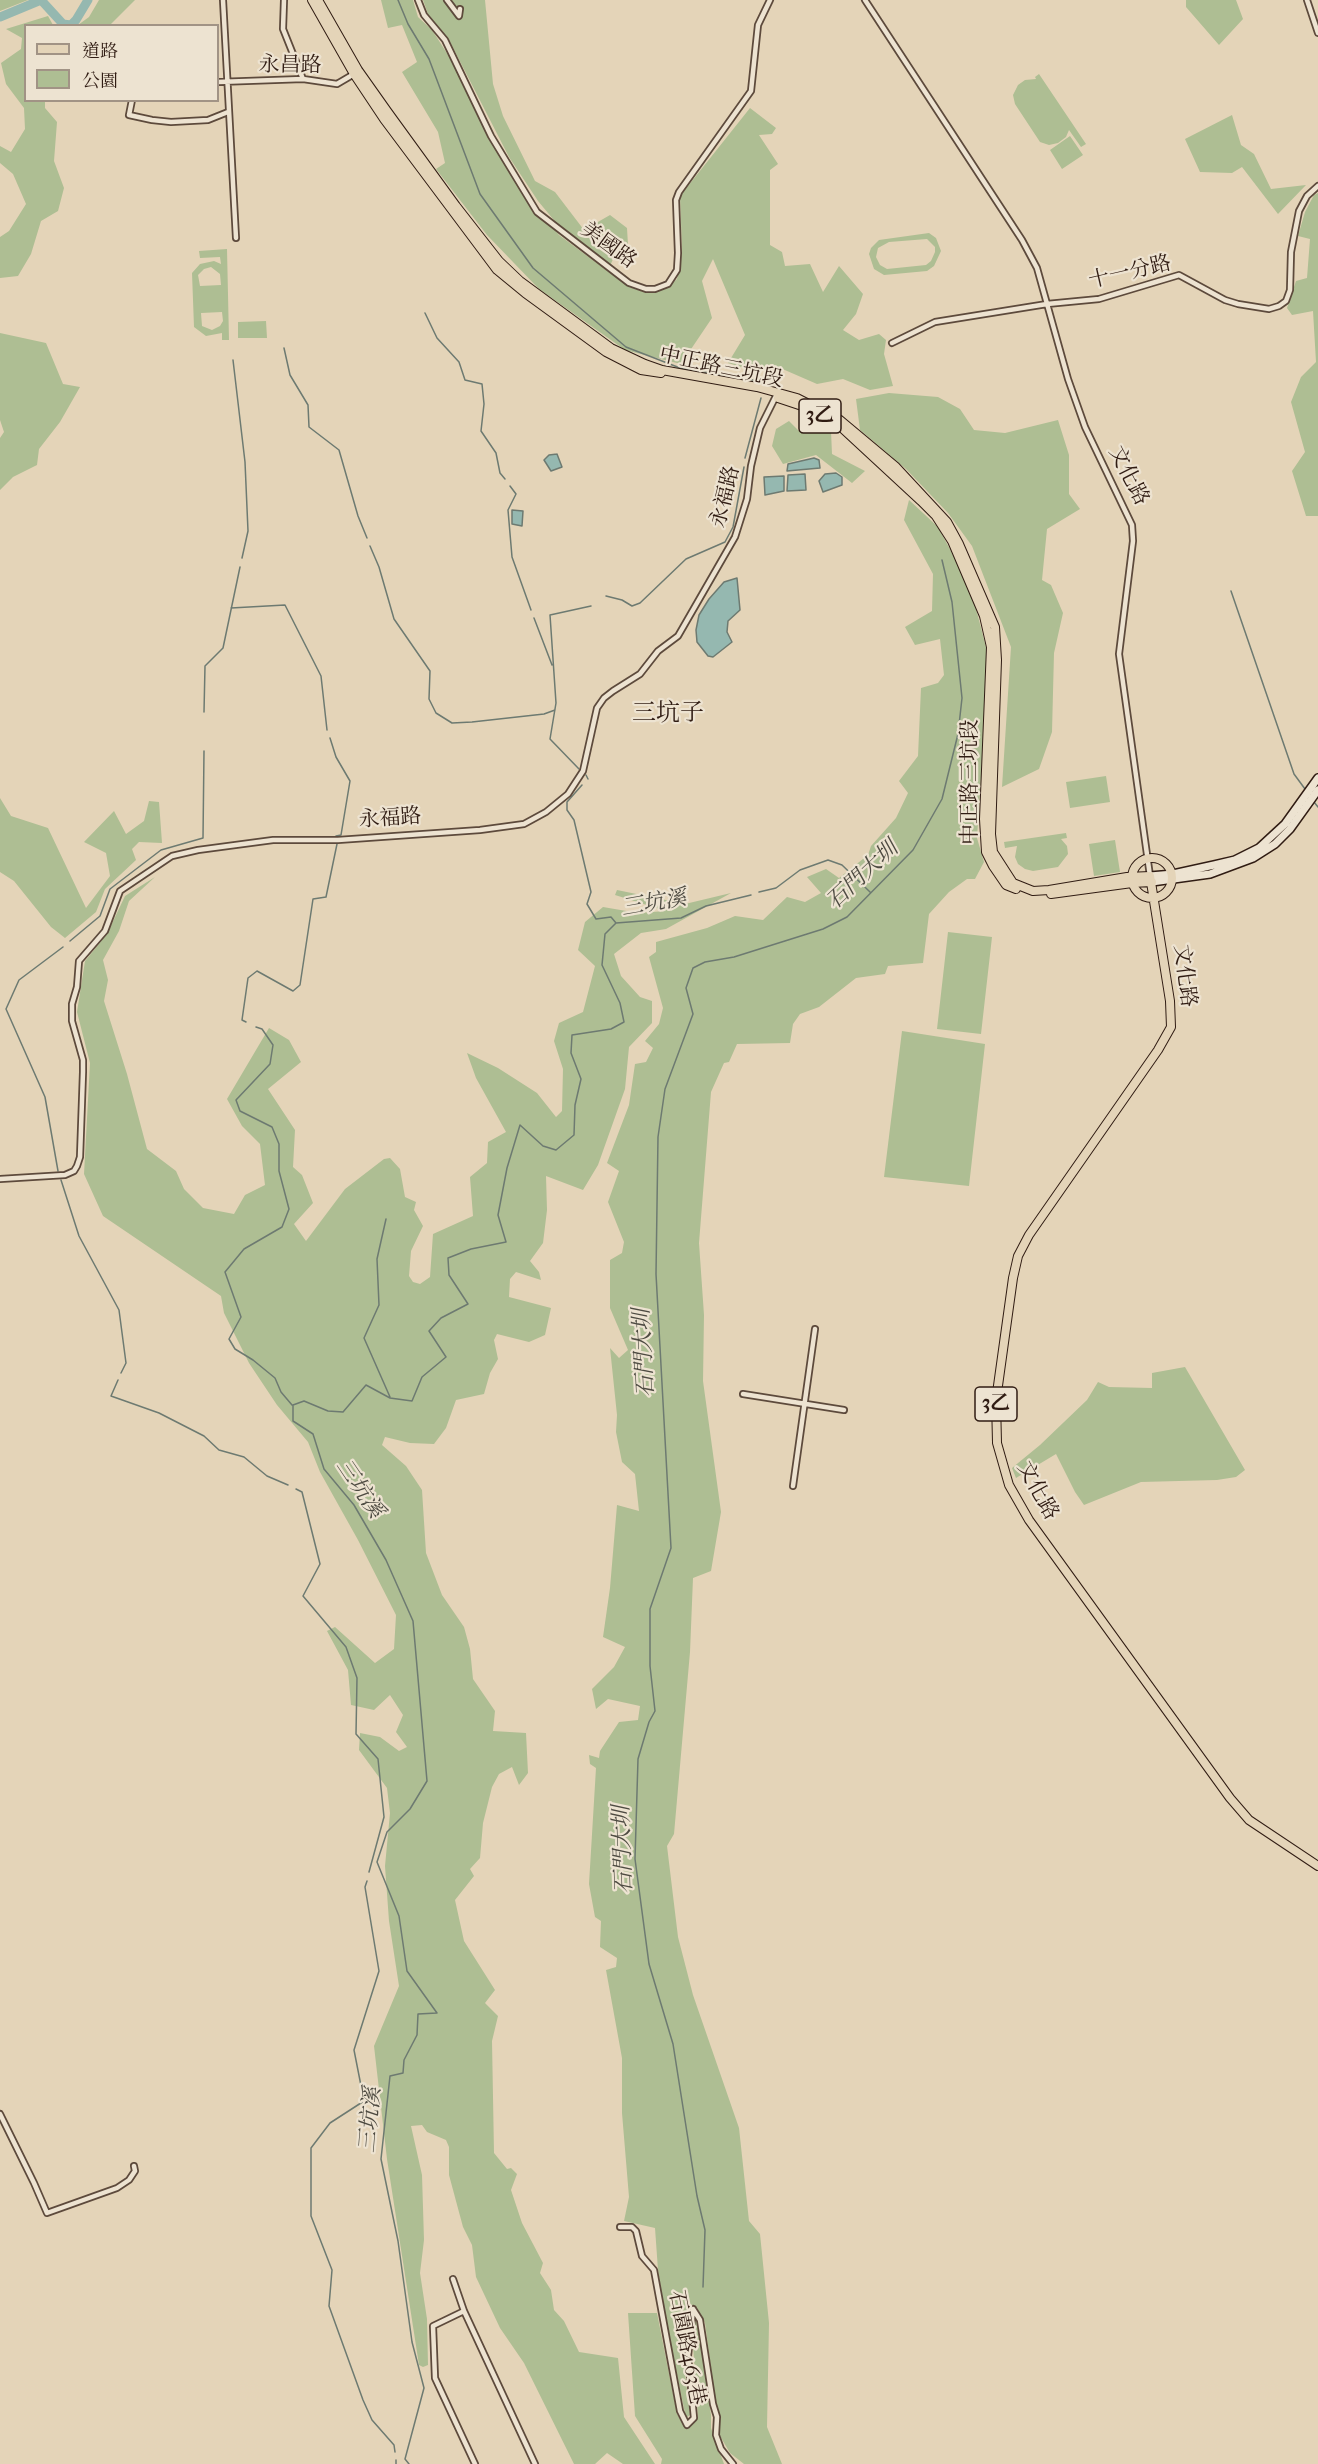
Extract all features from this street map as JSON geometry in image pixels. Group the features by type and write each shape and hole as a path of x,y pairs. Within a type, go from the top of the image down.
{"main road":[{"name":"中正路三坑段","path":"312,0 356,72 456,206 499,261 520,282 611,348 645,364 662,370 757,387 776,395 797,398 824,411 863,436 947,522 995,627 997,660 991,834 993,852 1013,883 1034,891 1151,879"},
{"name":"中正路三坑段","path":"318,0 356,72"},
{"path":"1173,877 1235,860 1259,848 1285,824 1318,778"},
{"path":"1151,879 1227,869 1265,852 1290,829 1318,790"},
{"path":"1148,858 1166,862 1173,877 1168,891 1155,899 1144,897 1136,891 1132,880 1139,862 1148,858"},
{"name":"文化路","path":"1151,879 1170,1001 1171,1027 1158,1050 1029,1234 1018,1256 996,1400 997,1443 1009,1485 1029,1520 1230,1798 1249,1820 1318,1866"}],"street":[{"path":"224,0 226,83 236,238"},
{"path":"284,0 284,29 303,79"},
{"name":"美國路","path":"418,0 424,15 445,40 491,136 537,212 629,283 646,289 655,289 668,284 677,270 676,200 679,192 751,91 758,25 770,0"},
{"path":"447,0 459,16 460,9"},
{"name":"文化路","path":"865,0 1022,240 1037,268 1068,379 1085,427 1132,525 1133,541 1119,654 1151,879"},
{"path":"1307,0 1318,33"},
{"path":"219,31 225,32"},
{"name":"永昌路","path":"219,82 303,79 337,84 356,72"},
{"path":"132,102 129,115 171,122 208,120 228,112"},
{"name":"十一分路","path":"892,343 935,322 1047,304 1099,299 1179,275 1225,300 1269,309 1279,306 1286,301 1290,290 1291,252 1299,211 1307,196 1318,186"},
{"name":"永福路","path":"0,1179 65,1175 74,1171 78,1166 83,1060 72,1021 72,1004 77,987 79,961 105,931 120,891 172,856 198,850 273,840 338,840 480,830 524,824 546,812 568,794 583,771 597,708 613,691 640,675 658,651 678,636 735,537 747,499 750,466 760,428 776,395"},
{"path":"793,1486 815,1329"},
{"path":"743,1395 844,1410"},
{"path":"0,2114 47,2213 117,2188 129,2180 135,2171 134,2166"},
{"name":"石園路463巷","path":"620,2227 632,2227 636,2231 642,2256 654,2270 680,2411 687,2425 694,2418 688,2356 693,2309 700,2320 717,2417 716,2435 721,2449 733,2464"},
{"path":"453,2279 464,2312 535,2464"},
{"path":"464,2312 433,2326 435,2378 475,2464"}],"green space":[{"path":"0,0 28,0 0,11"},
{"path":"99,0 135,0 111,24 79,24 89,17"},
{"path":"381,0 413,0 418,17 432,30 452,61 516,182 559,235 629,287 647,293 668,287 677,279 682,249 680,196 750,108 776,128 772,134 759,135 778,164 770,170 770,245 782,252 785,266 810,264 823,292 839,266 863,294 856,314 843,330 859,340 879,334 886,340 884,354 893,386 870,390 843,379 817,384 771,364 755,371 728,363 745,335 713,259 702,281 712,318 681,364 625,350 539,289 487,235 436,169 445,163 438,132 402,72 417,62 402,25 388,28"},
{"path":"423,0 485,0 493,84 503,116 535,181 555,192 584,230 610,215 627,228 628,245 613,246 610,254 613,259 610,266 563,231 538,201 509,157 450,42 428,14"},
{"path":"1186,0 1236,0 1243,19 1219,45 1186,7"},
{"path":"48,16 52,24 24,24 24,102 45,102 45,108 57,122 54,161 64,188 58,211 41,221 31,254 18,276 0,278 0,237 9,231 26,204 13,174 0,163 0,146 11,152 25,129 24,108 6,84 1,63 21,49 22,38 6,29"},
{"path":"1039,74 1086,144 1081,147 1069,130 1066,137 1058,143 1049,145 1040,142 1015,104 1013,95 1018,85 1025,80 1036,79 1035,77"},
{"path":"1232,115 1241,145 1254,154 1271,189 1306,185 1278,214 1242,167 1232,173 1200,172 1185,139"},
{"path":"1070,136 1083,155 1062,169 1050,150"},
{"path":"1318,193 1318,516 1306,516 1292,471 1305,452 1291,402 1301,377 1316,362 1313,311 1292,315 1287,308 1296,281 1307,278 1310,239 1298,236 1305,212 1314,195"},
{"path":"929,233 936,238 941,251 934,266 927,271 884,275 874,269 869,254 871,248 879,240","holes":["927,239 935,247 931,261 926,265 887,269 880,265 876,257 878,248 889,242"]},
{"path":"227,249 229,340 222,340 222,333 206,336 194,327 192,273 200,264 214,261 221,264 220,257 200,258 199,251","holes":["211,267 220,274 221,285 200,286 198,275 204,269","222,312 223,321 220,326 212,330 202,326 201,313"]},
{"path":"266,321 267,338 238,338 238,322"},
{"path":"0,333 46,343 63,384 80,387 60,422 39,449 37,465 13,477 0,490 0,438 4,432 0,420"},
{"path":"889,393 938,397 960,409 974,430 1005,433 1058,420 1069,455 1069,494 1080,509 1047,529 1042,580 1051,585 1063,613 1054,653 1052,732 1039,769 1002,787 1011,647 972,546 948,513 906,469 860,430 856,399"},
{"path":"789,421 799,431 815,425 831,431 832,454 865,471 852,483 816,455 783,464 772,446 776,429"},
{"path":"909,500 938,527 952,553 974,601 986,647 986,698 977,838 984,862 975,879 967,879 949,892 929,914 923,963 888,966 885,974 856,978 819,1007 800,1014 793,1024 790,1043 737,1044 729,1062 724,1063 711,1092 699,1243 704,1315 703,1381 721,1512 711,1571 693,1578 690,1652 674,1834 667,1846 678,1937 693,1995 739,2128 749,2221 760,2234 769,2323 767,2427 782,2464 744,2464 730,2453 720,2436 705,2323 698,2310 688,2311 684,2365 690,2415 686,2418 666,2322 658,2270 655,2228 624,2221 629,2197 622,2113 622,2058 606,1970 616,1967 617,1958 600,1947 601,1921 595,1917 589,1884 596,1768 590,1764 589,1755 599,1758 600,1751 619,1722 638,1720 640,1706 608,1699 596,1709 592,1689 614,1667 625,1647 603,1637 617,1505 639,1511 635,1474 622,1462 616,1432 617,1415 610,1348 619,1358 628,1350 610,1308 610,1260 622,1253 624,1242 608,1202 619,1171 607,1163 629,1105 635,1064 646,1062 653,1048 645,1041 659,1024 663,1008 649,957 656,952 656,942 707,928 735,916 763,920 787,897 805,902 821,893 807,877 826,869 839,878 868,855 871,846 896,818 908,793 899,781 918,756 921,688 938,683 944,675 940,639 915,645 905,627 932,611 933,574 904,520"},
{"path":"1106,776 1110,802 1070,808 1066,782"},
{"path":"0,798 11,816 48,828 86,908 110,876 106,853 84,842 114,811 126,834 144,821 149,801 159,802 162,843 139,842 132,849 136,860 105,889 96,912 65,938 51,927 14,881 0,872"},
{"path":"1066,833 1067,838 1061,839 1067,846 1068,854 1058,867 1033,871 1025,869 1018,864 1015,857 1017,846 1005,848 1004,842"},
{"path":"1115,840 1120,872 1094,876 1089,844"},
{"path":"155,877 129,901 119,931 103,960 108,980 104,1001 147,1149 176,1171 184,1189 203,1208 234,1214 245,1195 265,1185 260,1144 242,1126 227,1099 269,1028 289,1040 301,1062 268,1089 295,1130 293,1167 302,1175 313,1203 294,1224 306,1241 345,1189 384,1159 390,1158 400,1169 405,1197 416,1202 414,1210 423,1226 411,1251 409,1276 413,1282 420,1284 430,1277 433,1234 473,1216 470,1177 487,1163 488,1142 506,1132 476,1078 467,1053 498,1068 537,1093 556,1117 562,1111 563,1069 554,1041 559,1023 583,1012 595,966 578,950 585,922 603,907 638,913 666,911 615,895 617,890 685,904 731,893 666,929 641,933 614,954 621,976 640,997 652,1001 652,1023 629,1047 625,1089 598,1165 583,1190 546,1176 547,1210 543,1243 530,1261 539,1272 541,1280 516,1272 510,1279 509,1297 551,1308 545,1335 529,1342 497,1334 494,1340 498,1359 490,1373 484,1394 456,1400 446,1428 434,1444 410,1443 385,1437 382,1445 406,1466 422,1490 426,1553 442,1595 464,1627 470,1649 473,1679 495,1711 493,1731 526,1733 528,1773 519,1785 512,1767 499,1774 492,1787 483,1823 480,1858 470,1869 474,1876 455,1900 464,1941 495,1990 485,2003 498,2016 492,2041 494,2153 507,2169 511,2168 517,2174 511,2190 522,2223 543,2263 540,2273 551,2290 554,2310 564,2321 579,2352 618,2358 624,2417 655,2464 623,2464 607,2453 595,2464 574,2464 524,2363 500,2328 476,2277 472,2245 463,2227 449,2175 449,2147 446,2140 427,2132 422,2125 411,2126 422,2175 424,2240 420,2273 427,2319 428,2365 423,2367 419,2365 387,2159 374,2046 399,1986 389,1921 385,1866 390,1813 387,1788 359,1750 360,1733 380,1737 399,1751 407,1747 396,1732 403,1715 390,1695 374,1710 351,1705 348,1670 327,1631 335,1627 375,1663 394,1649 396,1615 320,1472 308,1442 277,1405 249,1363 224,1313 221,1296 103,1216 84,1174 90,1063 77,1012 85,961 107,934 125,896"},
{"path":"948,932 992,937 981,1034 937,1029"},
{"path":"902,1031 985,1044 969,1186 884,1177"},
{"path":"1185,1367 1245,1470 1236,1477 1217,1480 1141,1482 1084,1505 1056,1454 1016,1478 1012,1468 1087,1400 1098,1382 1109,1387 1152,1388 1152,1373"},
{"path":"628,2313 657,2313 677,2414 686,2428 698,2418 692,2330 693,2322 695,2320 698,2323 711,2428 724,2464 661,2464 662,2459 635,2416"}],"water":[{"path":"557,454 562,467 551,471 544,460 549,455"},
{"path":"814,458 819,460 820,468 787,471 788,464"},
{"path":"836,473 842,477 842,485 823,492 819,481 825,474"},
{"path":"805,474 806,490 787,491 788,475"},
{"path":"784,476 784,491 765,495 764,477"},
{"path":"512,510 523,511 522,526 512,524"},
{"path":"737,578 740,610 728,621 727,632 732,642 713,657 708,656 697,642 696,630 699,615 724,582"}],"waterway":[{"path":"0,17 41,0 63,24"},
{"path":"72,24 88,0"},
{"path":"398,0 408,24 429,59 480,194 533,268 626,347 680,368 765,382 764,385"},
{"path":"425,313 437,338 459,362 465,380 482,384 484,404 481,431 496,453 500,473 505,479"},
{"path":"284,348 290,375 308,405 309,427 339,450 358,516 367,538"},
{"path":"233,360 245,462 248,531 242,558"},
{"path":"745,458 761,398"},
{"path":"606,596 622,600 632,606 640,603 686,559 725,542 733,527 744,467"},
{"path":"510,486 516,494 508,510 512,557 531,610"},
{"path":"370,546 379,567 394,619 430,671 429,699 436,713 452,723 544,714 555,710"},
{"name":"石門大圳","path":"703,2287 705,2230 697,2196 673,2044 649,1964 635,1859 638,1759 649,1722 655,1711 650,1666 650,1609 671,1548 656,1274 658,1137 665,1089 693,1014 686,988 693,968 705,962 734,957 823,929 847,917 913,850 942,799 958,734 962,698 952,602 942,560"},
{"path":"204,712 205,666 223,648 240,567"},
{"path":"1231,591 1294,774 1305,789"},
{"path":"231,608 285,605 321,676 327,730"},
{"path":"579,769 550,739 556,703 550,615 591,606"},
{"path":"534,618 552,665"},
{"path":"330,738 336,757 350,781 341,835 336,836"},
{"path":"70,941 100,916 110,889 161,850 203,838 204,751"},
{"path":"586,775 588,779"},
{"path":"582,785 567,802 567,810 574,820 591,892 587,904 596,919 611,917 616,923"},
{"path":"1314,802 1318,807"},
{"path":"246,1022 242,1020 248,978 257,971 293,991 300,985 313,899 326,897 337,844"},
{"name":"三坑溪","path":"759,892 776,888 800,870 828,860 842,865 870,892"},
{"name":"三坑溪","path":"409,2464 405,2459 424,2388 412,2342 398,2241 381,2159 390,2076 403,2073 404,2060 417,2035 418,2014 437,2013 407,1971 399,1916 377,1862 387,1832 410,1809 427,1781 413,1621 386,1560 354,1505 324,1469 313,1434 293,1421 293,1405 304,1401 328,1411 343,1412 366,1385 390,1398 412,1401 422,1377 446,1357 429,1331 441,1318 468,1304 449,1275 448,1258 471,1249 506,1242 498,1215 507,1168 520,1125 543,1146 556,1150 574,1135 575,1105 581,1079 571,1053 572,1035 611,1029 624,1022 620,1003 602,965 605,934 616,923 681,918 706,906 751,895"},
{"path":"58,1171 45,1097 6,1009 19,980 63,947"},
{"path":"256,1027 262,1029 273,1045 270,1064 236,1100 240,1111 272,1127 279,1144 279,1171 289,1209 282,1227 244,1249 225,1272 241,1317 229,1339 235,1349 275,1378 281,1392 292,1405"},
{"path":"61,1180 79,1236 119,1310 126,1363 121,1373"},
{"path":"386,1219 377,1259 379,1305 364,1338 390,1397"},
{"path":"118,1380 111,1396 159,1413 204,1436 219,1450 244,1457 267,1476 288,1485"},
{"path":"296,1489 302,1492 320,1564 303,1596 346,1647 357,1678 356,1734 378,1759 384,1817 369,1872"},
{"path":"367,1881 365,1887 379,1971 354,2050 364,2101 330,2123 311,2148 311,2216 332,2270 329,2306 372,2420 394,2445 395,2452"}],"district":[{"name":"三坑子","path":"668,714"}]}
